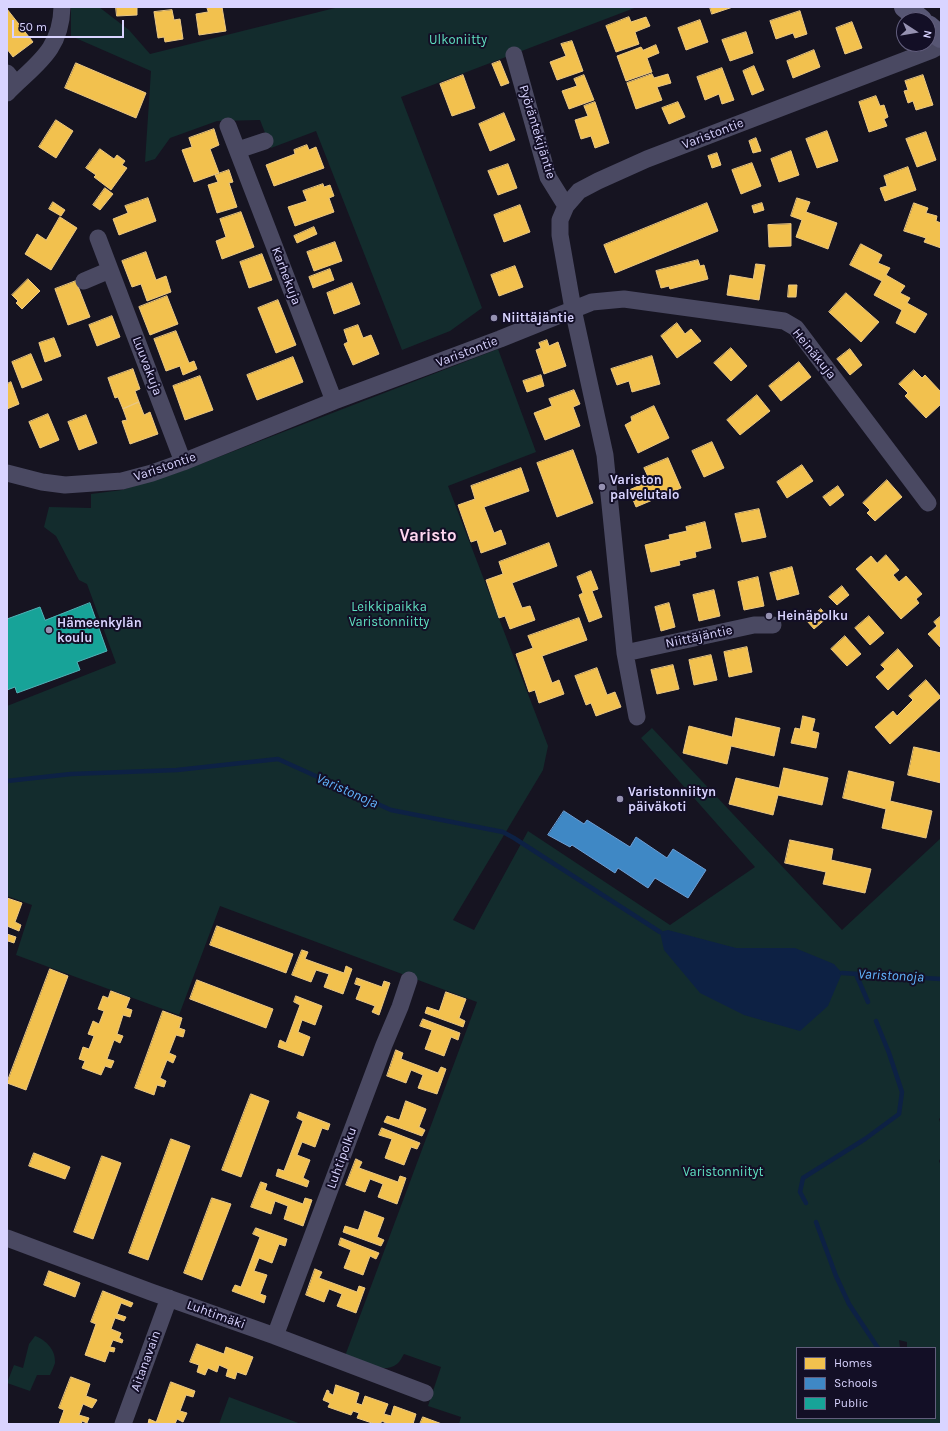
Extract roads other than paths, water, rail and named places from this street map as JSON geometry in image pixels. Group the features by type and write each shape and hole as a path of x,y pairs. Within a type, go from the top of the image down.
{"street":[{"path":"10,83 33,70 48,52 56,39 60,25 62,7"},
{"name":"Varistontie","path":"7,474 47,483 65,485 122,481 183,462 334,401 493,342 572,309 560,235 560,220 566,206 579,191 647,159 932,50 941,45"},
{"name":"Pyöräntekijäntie","path":"514,55 548,177 566,206"},
{"name":"Karhekuja","path":"228,126 334,401"},
{"path":"238,150 265,141"},
{"name":"Luuvakuja","path":"98,238 183,462"},
{"path":"84,280 110,270"},
{"name":"Heinäkuja","path":"572,309 592,302 624,298 784,321 796,328 928,503"},
{"path":"572,309 605,455 624,653 637,717"},
{"name":"Niittäjäntie","path":"624,653 754,625 773,625"},
{"name":"Luhtipolku","path":"275,1336 409,980"},
{"name":"Luhtimäki","path":"7,1238 275,1336 425,1393"},
{"name":"Aitanavain","path":"123,1424 169,1298"}],"water":[{"path":"668,930 736,948 795,948 834,964 842,973 828,1006 800,1031 744,1015 700,993 664,950 660,932"}],"waterway":[{"name":"Varistonoja","path":"7,781 71,774 177,770 278,759 391,810 503,832 660,932"},
{"name":"Varistonoja","path":"842,973 941,979"},
{"path":"856,974 868,1002"},
{"path":"806,1203 800,1192 803,1178 865,1139 899,1114 902,1092 889,1053 876,1021"},
{"path":"816,1222 836,1276 849,1304 877,1347"}],"place":[{"name":"Niittäjäntie","path":"494,318"},
{"name":"Variston palvelutalo","path":"602,487"},
{"name":"Heinäpolku","path":"769,616"},
{"name":"Hämeenkylän koulu","path":"49,630"},
{"name":"Varistonniityn päiväkoti","path":"620,799"}],"district":[{"name":"Varisto","path":"428,536"}],"park label":[{"name":"Ulkoniitty","path":"458,40"},
{"name":"Leikkipaikka Varistonniitty","path":"389,614"},
{"name":"Varistonniityt","path":"723,1172"}]}
